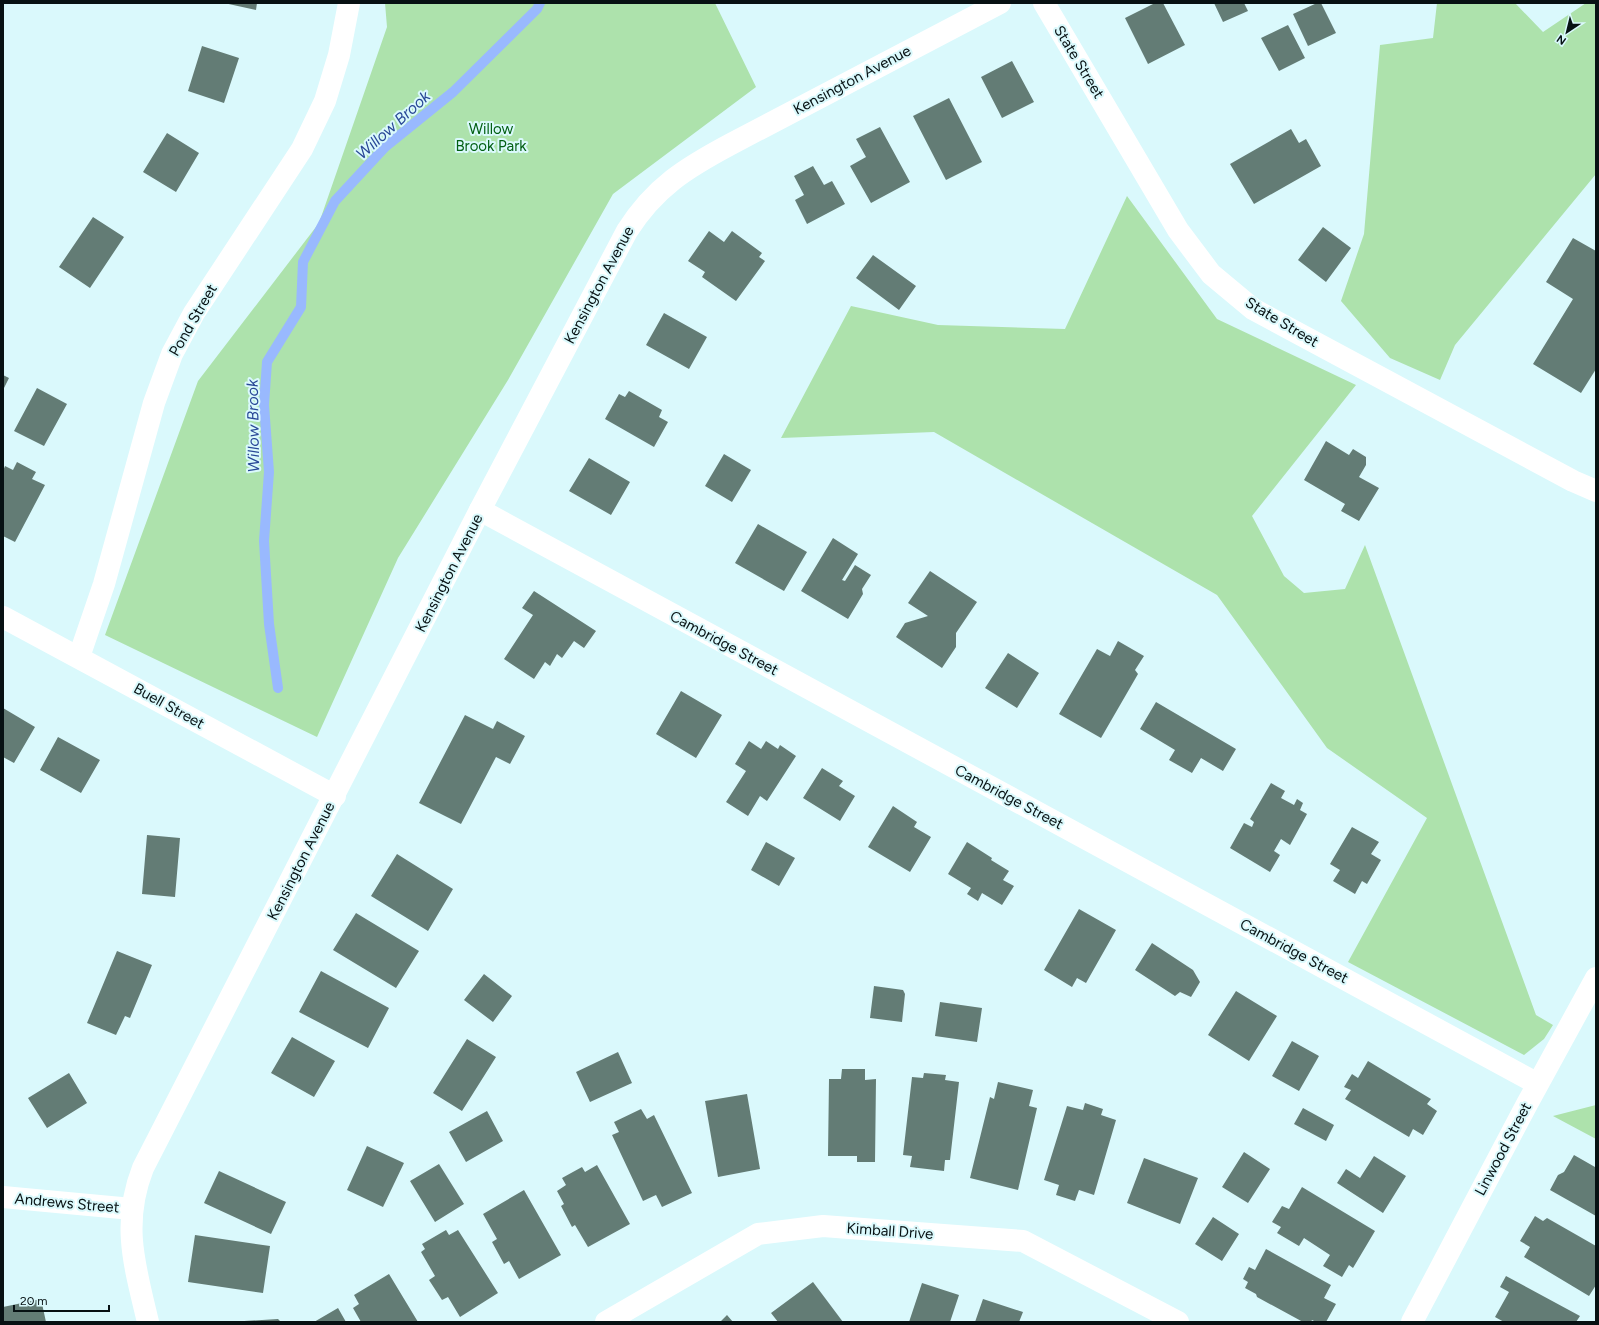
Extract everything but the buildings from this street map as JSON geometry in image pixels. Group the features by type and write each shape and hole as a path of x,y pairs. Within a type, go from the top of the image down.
{"street":[{"name":"Pond Street","path":"78,657 104,584 154,402 172,354 194,313 302,149 325,101 340,55 349,3"},
{"name":"Kensington Avenue","path":"148,1322 132,1246 132,1209 138,1182 151,1153 480,510 621,241 640,212 653,196 679,174 716,152 1000,3"},
{"name":"State Street","path":"1044,3 1178,230 1211,274 1253,309 1573,481 1596,491"},
{"name":"Cambridge Street","path":"480,510 1538,1084"},
{"name":"Buell Street","path":"3,617 335,796"},
{"name":"Linwood Street","path":"1412,1322 1596,978"},
{"name":"Andrews Street","path":"3,1197 132,1209"},
{"name":"Kimball Drive","path":"606,1322 758,1234 823,1226 1023,1241 1178,1322"}],"green space":[{"name":"Willow Brook Park","path":"385,3 715,3 756,87 613,194 508,380 398,558 317,737 105,635 198,381 319,223 387,27"},
{"path":"1437,3 1515,3 1543,32 1586,3 1596,3 1596,174 1455,345 1440,380 1390,358 1341,301 1364,234 1380,45 1433,38"},
{"path":"1127,196 1217,319 1356,385 1252,516 1284,576 1304,593 1345,589 1365,545 1536,1015 1553,1025 1544,1039 1524,1055 1348,962 1427,818 1327,748 1217,595 934,432 781,438 851,306 938,325 1065,329"},
{"path":"1596,1105 1596,1139 1553,1116"}],"waterway":[{"name":"Willow Brook","path":"278,688 269,624 264,541 269,472 264,405 267,362 301,307 303,262 335,201 385,147 453,92 537,9 540,3"}]}
